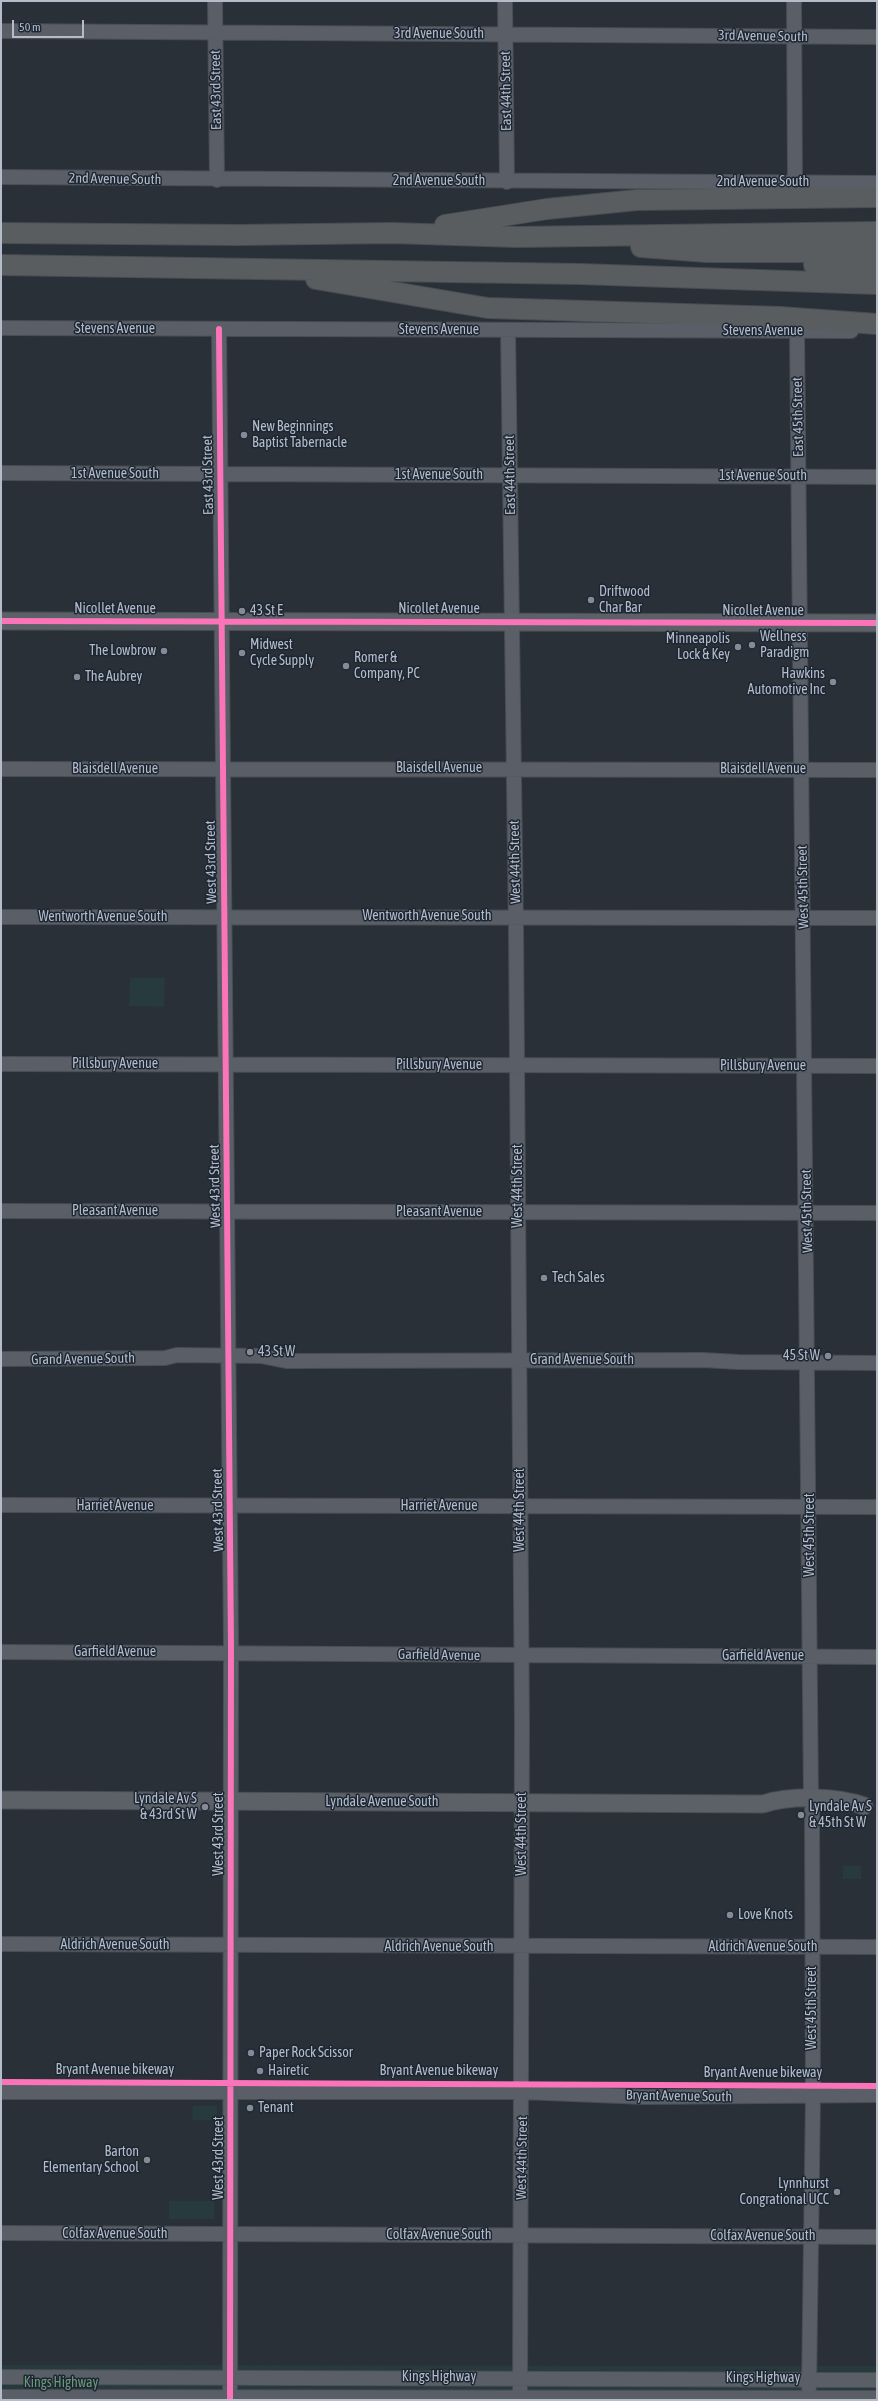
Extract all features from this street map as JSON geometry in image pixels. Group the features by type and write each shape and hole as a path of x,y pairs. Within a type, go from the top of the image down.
{"highway":[{"path":"392,233 547,209 638,200 877,197"},
{"path":"1,233 238,235 392,233 517,237 877,232"},
{"path":"517,237 707,252 877,252"},
{"path":"579,274 643,262 877,266"},
{"path":"1,265 579,274 877,284"},
{"path":"251,269 488,308 780,317 877,324"}],"main road":[{"name":"Nicollet Avenue","path":"1,621 877,623"},
{"name":"Lyndale Avenue South","path":"1,1800 763,1804 777,1809 853,1802 870,1806"}],"street":[{"name":"East 43rd Street","path":"215,1 217,180"},
{"name":"East 44th Street","path":"505,1 507,182"},
{"path":"794,1 795,182"},
{"name":"3rd Avenue South","path":"1,31 877,37"},
{"name":"2nd Avenue South","path":"1,177 507,182 877,183"},
{"name":"Stevens Avenue","path":"1,328 877,331"},
{"name":"East 43rd Street","path":"219,329 221,621"},
{"name":"East 44th Street","path":"508,330 512,621"},
{"name":"East 45th Street","path":"797,331 800,623"},
{"name":"1st Avenue South","path":"1,473 877,477"},
{"name":"West 43rd Street","path":"221,621 232,1652 230,2399"},
{"name":"West 44th Street","path":"512,621 520,1360 522,1803 520,2399"},
{"name":"West 45th Street","path":"800,623 812,1805 813,2096 809,2397"},
{"name":"Blaisdell Avenue","path":"1,769 514,768 877,770"},
{"name":"Wentworth Avenue South","path":"1,917 224,916 877,918"},
{"name":"Pillsbury Avenue","path":"1,1064 877,1066"},
{"name":"Pleasant Avenue","path":"1,1211 877,1213"},
{"name":"Grand Avenue South","path":"1,1359 165,1358 177,1355 228,1360 261,1356 286,1361 520,1360 877,1363"},
{"name":"Harriet Avenue","path":"1,1505 877,1508"},
{"name":"Garfield Avenue","path":"1,1652 232,1652 521,1656 877,1657"},
{"name":"Aldrich Avenue South","path":"1,1944 522,1947 877,1947"},
{"name":"Bryant Avenue South","path":"1,2092 522,2092 645,2097 877,2095"},
{"name":"Colfax Avenue South","path":"1,2233 877,2237"},
{"name":"Kings Highway","path":"1,2377 521,2377 877,2380"},
{"name":"Kings Highway","path":"1,2397 230,2399 877,2398"}],"green space":[{"path":"130,978 165,978 164,1007 129,1006"},
{"path":"843,1866 861,1866 861,1879 843,1879"},
{"path":"193,2106 217,2106 217,2120 192,2120"},
{"path":"169,2201 214,2201 214,2219 169,2219"},
{"name":"Kings Highway","path":"1,2365 877,2366 877,2400 1,2400"}],"cycle path":[{"path":"219,329 231,1645 230,2400"},
{"path":"1,621 877,623"},
{"name":"Bryant Avenue bikeway","path":"1,2082 877,2086"}],"place":[{"name":"New Beginnings Baptist Tabernacle","path":"244,435"},
{"name":"Driftwood Char Bar","path":"591,600"},
{"name":"43 St E","path":"242,611"},
{"name":"Wellness Paradigm","path":"752,645"},
{"name":"Minneapolis Lock & Key","path":"738,647"},
{"name":"The Lowbrow","path":"164,651"},
{"name":"Midwest Cycle Supply","path":"242,653"},
{"name":"Romer & Company, PC","path":"346,666"},
{"name":"The Aubrey","path":"77,677"},
{"name":"Hawkins Automotive Inc","path":"833,682"},
{"name":"Tech Sales","path":"544,1278"},
{"name":"43 St W","path":"250,1352"},
{"name":"45 St W","path":"828,1356"},
{"name":"Lyndale Av S & 43rd St W","path":"205,1807"},
{"name":"Lyndale Av S & 45th St W","path":"801,1815"},
{"name":"Love Knots","path":"730,1915"},
{"name":"Paper Rock Scissor","path":"251,2053"},
{"name":"Hairetic","path":"260,2071"},
{"name":"Tenant","path":"250,2108"},
{"name":"Barton Elementary School","path":"147,2160"},
{"name":"Lynnhurst Congrational UCC","path":"837,2192"}]}
